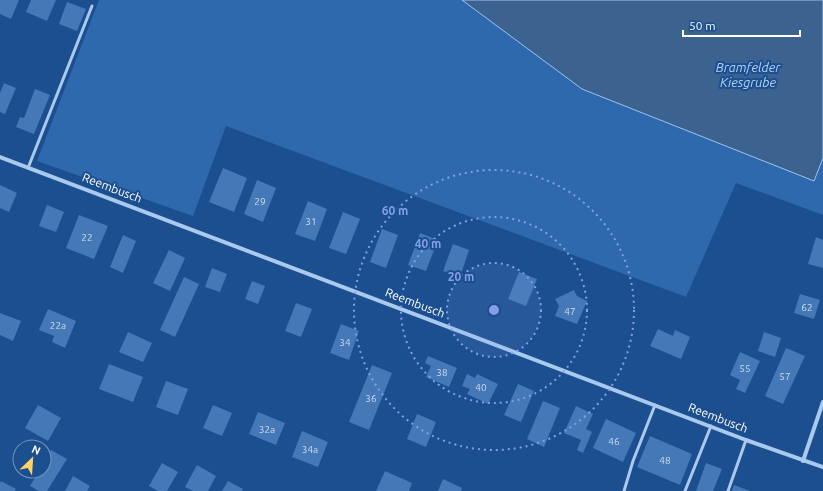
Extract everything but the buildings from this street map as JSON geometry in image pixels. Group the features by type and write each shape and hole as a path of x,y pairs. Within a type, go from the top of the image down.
{"street":[{"name":"Reembusch","path":"0,157 746,440 823,467"},
{"path":"803,461 823,402"}],"lane":[{"path":"28,168 92,6"},
{"path":"624,491 633,461 655,405"},
{"path":"684,491 710,426"},
{"path":"728,491 746,440"}],"shaded area":[{"path":"99,0 823,0 823,215 736,183 686,297 226,126 193,216 37,161"}],"water":[{"name":"Bramfelder Kiesgrube","path":"462,0 823,0 823,158 814,181 582,89"}]}
